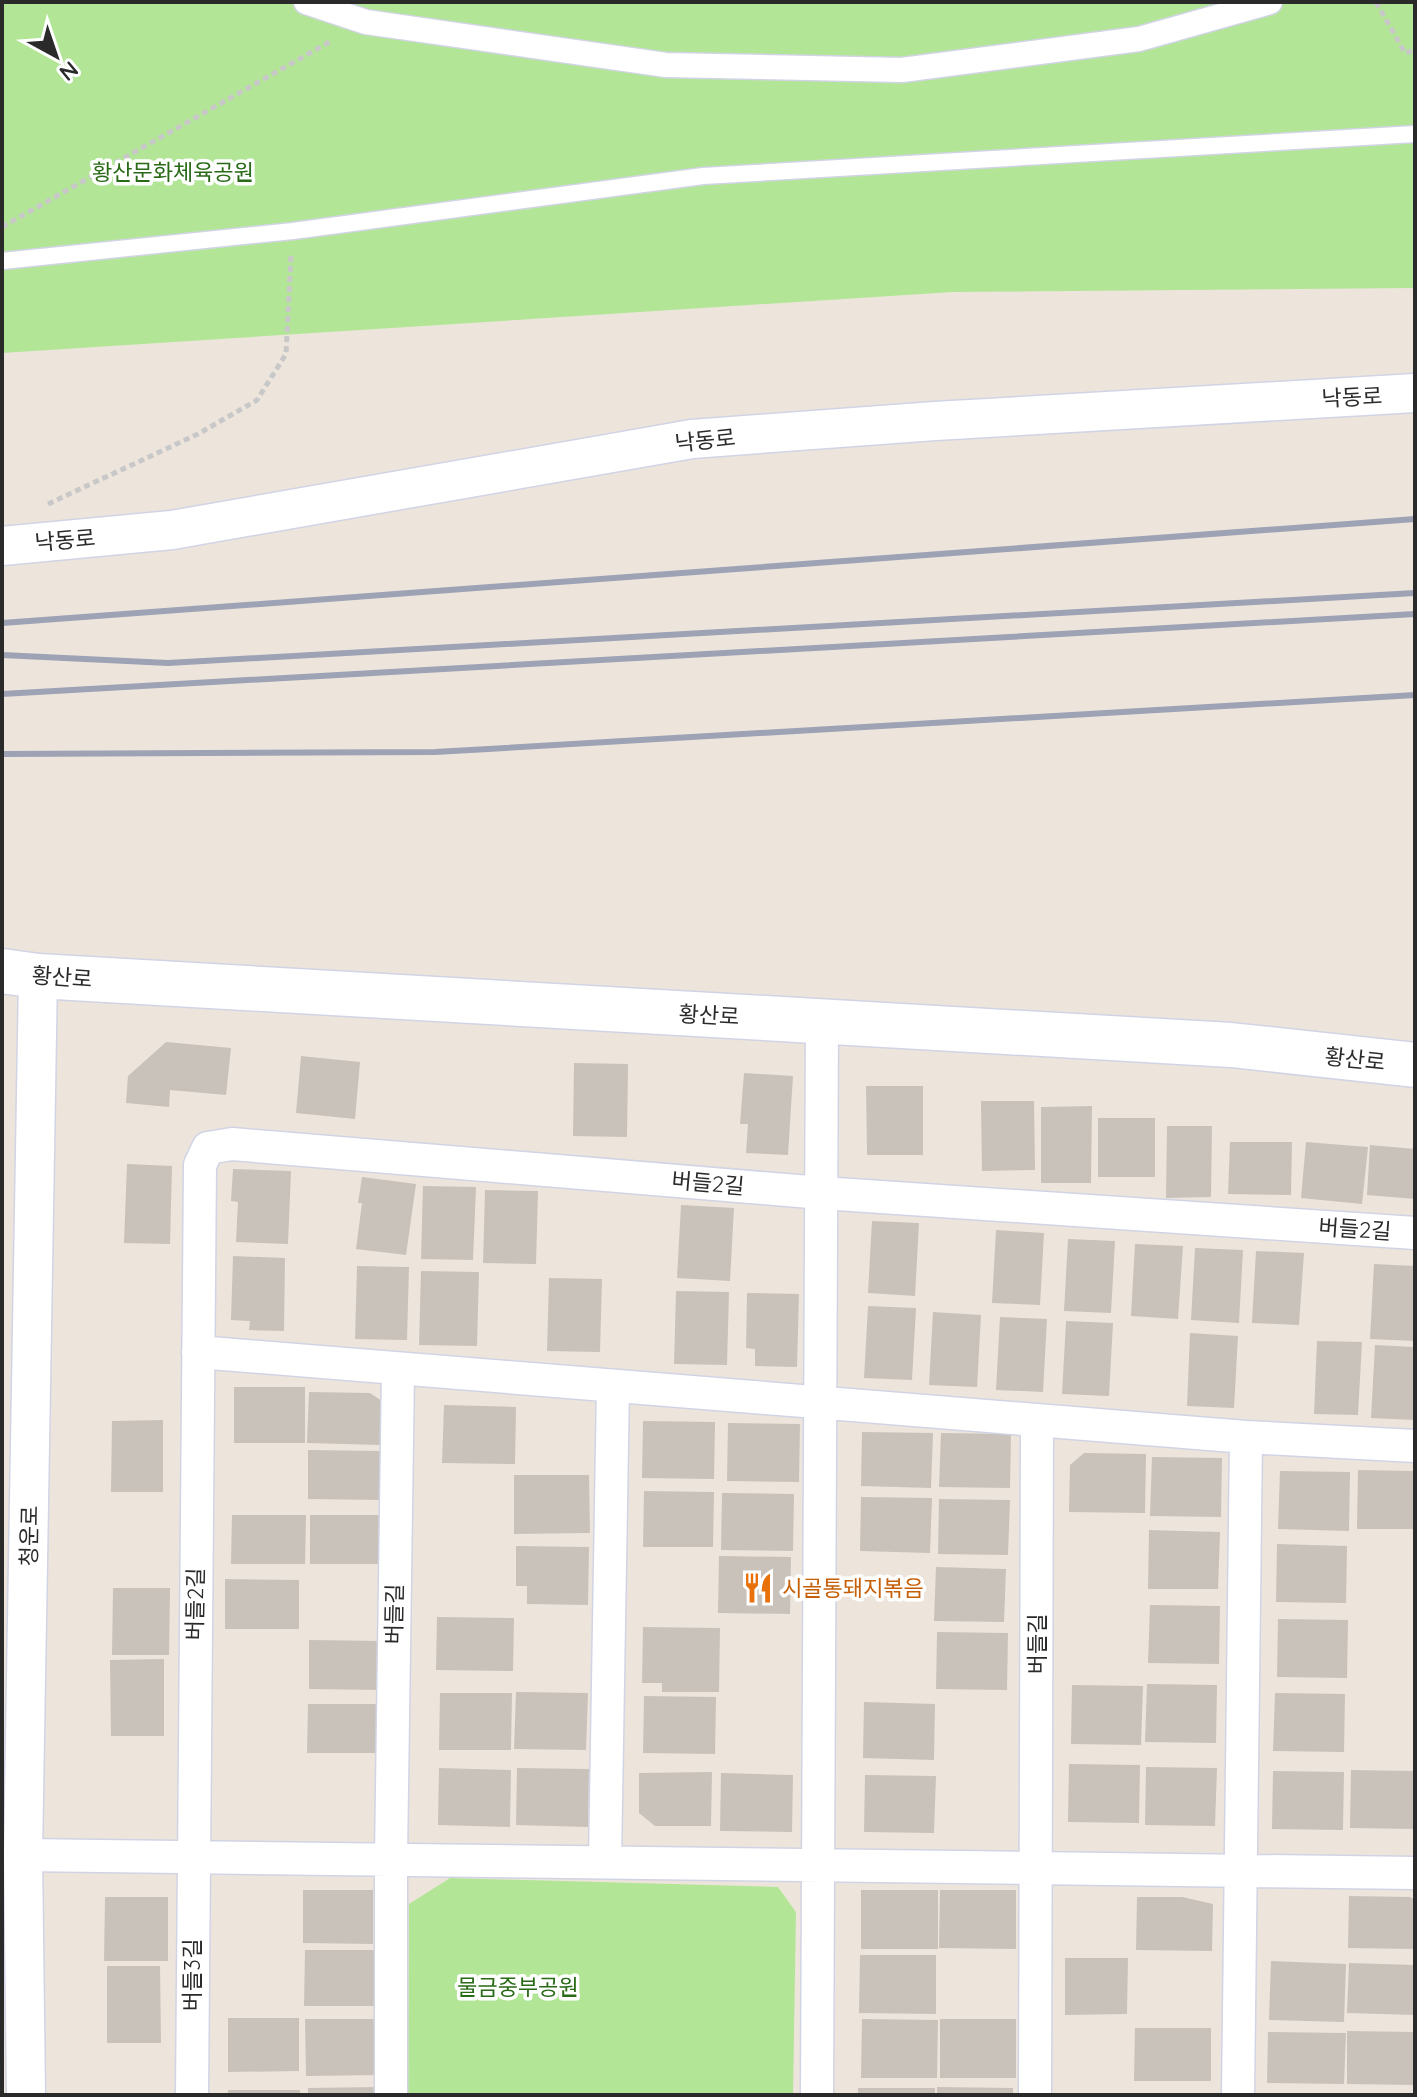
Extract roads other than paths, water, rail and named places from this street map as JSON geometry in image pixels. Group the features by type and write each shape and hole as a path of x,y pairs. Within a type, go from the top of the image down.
{"main road":[{"name":"황산로","path":"20,973 1231,1045 1415,1065"}],"street":[{"path":"306,2 366,22 666,65 902,70 1139,39 1270,2"},
{"name":"낙동로","path":"2,546 172,530 692,439 935,421 1415,393"},
{"name":"청운로","path":"20,973 26,2095"},
{"path":"817,2095 822,1022"},
{"name":"버들2길","path":"192,1856 200,1165 208,1148 232,1144 822,1193 1415,1233"},
{"path":"198,1352 1246,1437 1415,1446"},
{"name":"버들길","path":"391,2095 398,1370"},
{"path":"605,1861 613,1386"},
{"name":"버들길","path":"1035,2095 1037,1420"},
{"path":"1238,2095 1246,1437"},
{"path":"23,1855 1415,1873"},
{"name":"버들3길","path":"192,1856 192,2095"}],"lane":[{"path":"2,261 293,231 703,176 1415,134"}],"railway":[{"path":"2,623 1415,519"},
{"path":"2,655 168,663 1415,593"},
{"path":"2,694 1415,614"},
{"path":"2,754 435,752 1415,695"}],"place":[{"name":"시골통돼지볶음","path":"758,1588"}],"park label":[{"name":"황산문화체육공원","path":"173,172"},
{"name":"물금중부공원","path":"518,1987"}]}
